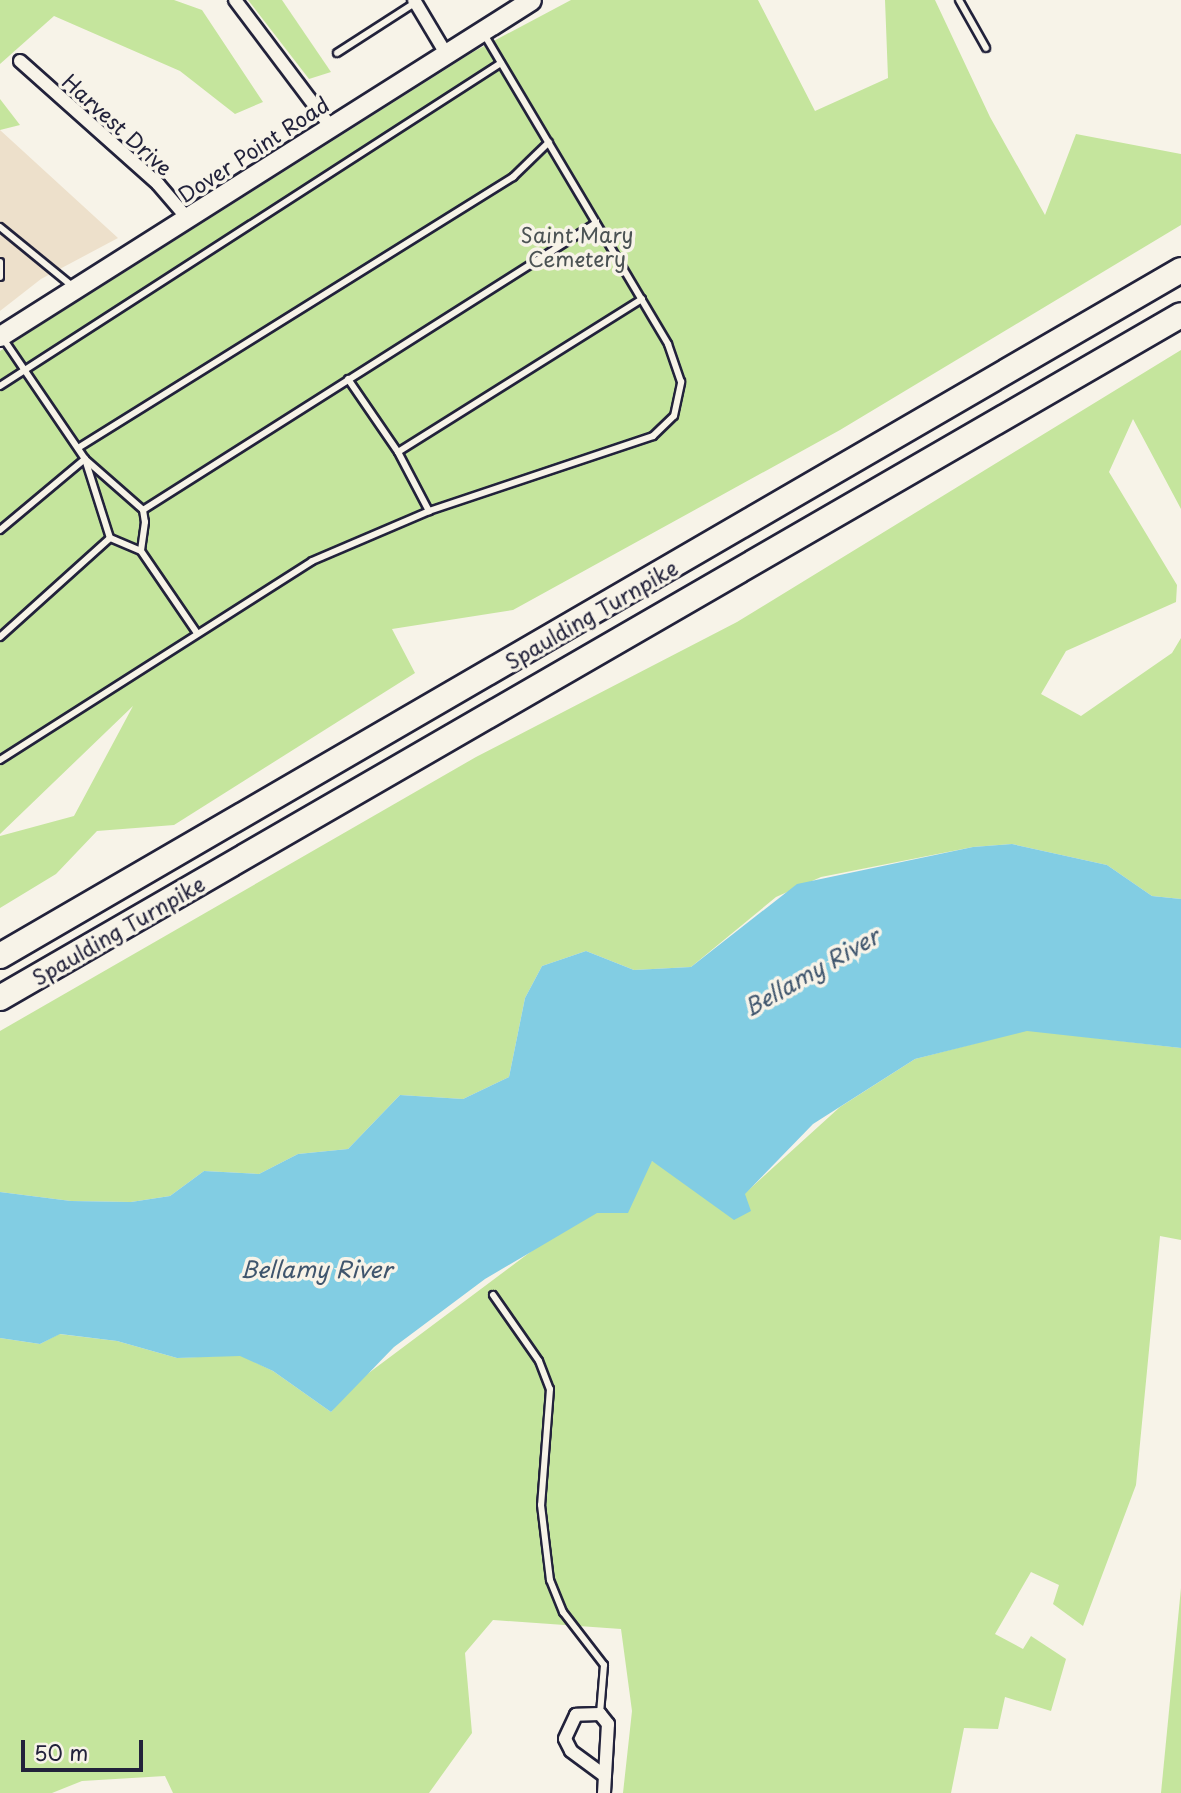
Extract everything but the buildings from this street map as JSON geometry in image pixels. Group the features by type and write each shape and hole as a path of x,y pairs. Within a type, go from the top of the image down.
{"highway":[{"name":"Spaulding Turnpike","path":"0,956 1181,270"},
{"name":"Spaulding Turnpike","path":"0,998 1181,314"}],"main road":[{"name":"Dover Point Road","path":"0,336 531,0"}],"street":[{"path":"235,0 330,126"},
{"path":"416,1 445,52"},
{"name":"Harvest Drive","path":"20,61 158,184 187,218"},
{"path":"604,1793 605,1776 608,1724 600,1714 576,1715 565,1739 571,1751 605,1776"}],"lane":[{"path":"959,0 986,48"},
{"path":"337,53 416,1"},
{"path":"0,760 312,561 429,511 626,446 665,428 680,400 680,373 642,299 481,30"},
{"path":"0,386 501,63"},
{"path":"78,448 513,177 550,142"},
{"path":"143,509 596,223"},
{"path":"0,227 74,288"},
{"path":"0,262 0,277"},
{"path":"398,452 642,299"},
{"path":"0,336 26,368 85,459 110,538 141,551 197,633"},
{"path":"348,379 398,452 429,511"},
{"path":"85,459 143,509"},
{"path":"0,530 85,459"},
{"path":"141,551 143,509"},
{"path":"0,637 110,538"},
{"path":"493,1295 538,1361 550,1390 541,1505 550,1580 563,1612 604,1665 600,1714"}],"shaded area":[{"path":"0,130 118,238 41,279 0,311"}],"green space":[{"path":"0,0 174,0 202,10 263,102 235,114 180,71 54,16 0,64"},
{"path":"248,0 282,0 331,72 309,79"},
{"name":"Saint Mary Cemetery","path":"571,0 758,0 815,111 888,78 885,0 935,0 990,117 1045,215 1076,134 1181,154 1181,225 840,430 513,610 392,629 415,673 174,825 97,831 56,874 0,908 0,836 74,816 133,706 0,834 0,351 473,52"},
{"path":"0,99 20,125 0,130"},
{"path":"1181,350 1181,509 1133,419 1109,472 1177,585 1176,602 1066,651 1041,694 1081,716 1172,653 1181,638 1181,899 1152,896 1107,865 1012,844 973,847 821,877 776,897 691,967 634,970 586,951 542,966 525,998 509,1077 463,1099 400,1095 348,1149 298,1154 259,1174 204,1171 170,1196 131,1202 71,1201 0,1192 0,1031 476,757 737,622"},
{"path":"1027,1030 1181,1048 1181,1240 1160,1236 1136,1485 1083,1626 1053,1604 1059,1585 1031,1572 995,1634 1023,1649 1031,1636 1066,1659 1051,1711 1005,1697 998,1729 964,1728 951,1793 623,1793 632,1711 621,1629 493,1620 465,1653 472,1733 429,1793 173,1793 165,1776 82,1781 52,1793 0,1793 0,1338 40,1344 59,1334 117,1341 177,1358 240,1355 273,1371 331,1412 354,1384 652,1161 744,1194 840,1107 915,1059"},
{"path":"1181,1588 1181,1793 1161,1793"}],"water":[{"name":"Bellamy River","path":"1012,844 1107,865 1152,896 1181,899 1181,1048 1027,1031 915,1059 813,1124 745,1194 751,1211 734,1220 652,1161 628,1213 597,1213 485,1279 394,1347 331,1412 273,1371 240,1356 177,1358 117,1341 60,1334 40,1344 0,1338 0,1192 71,1201 131,1202 170,1196 204,1171 259,1174 298,1154 348,1149 400,1095 463,1099 509,1077 525,998 542,966 586,951 634,970 691,967 797,884 973,847"}]}
